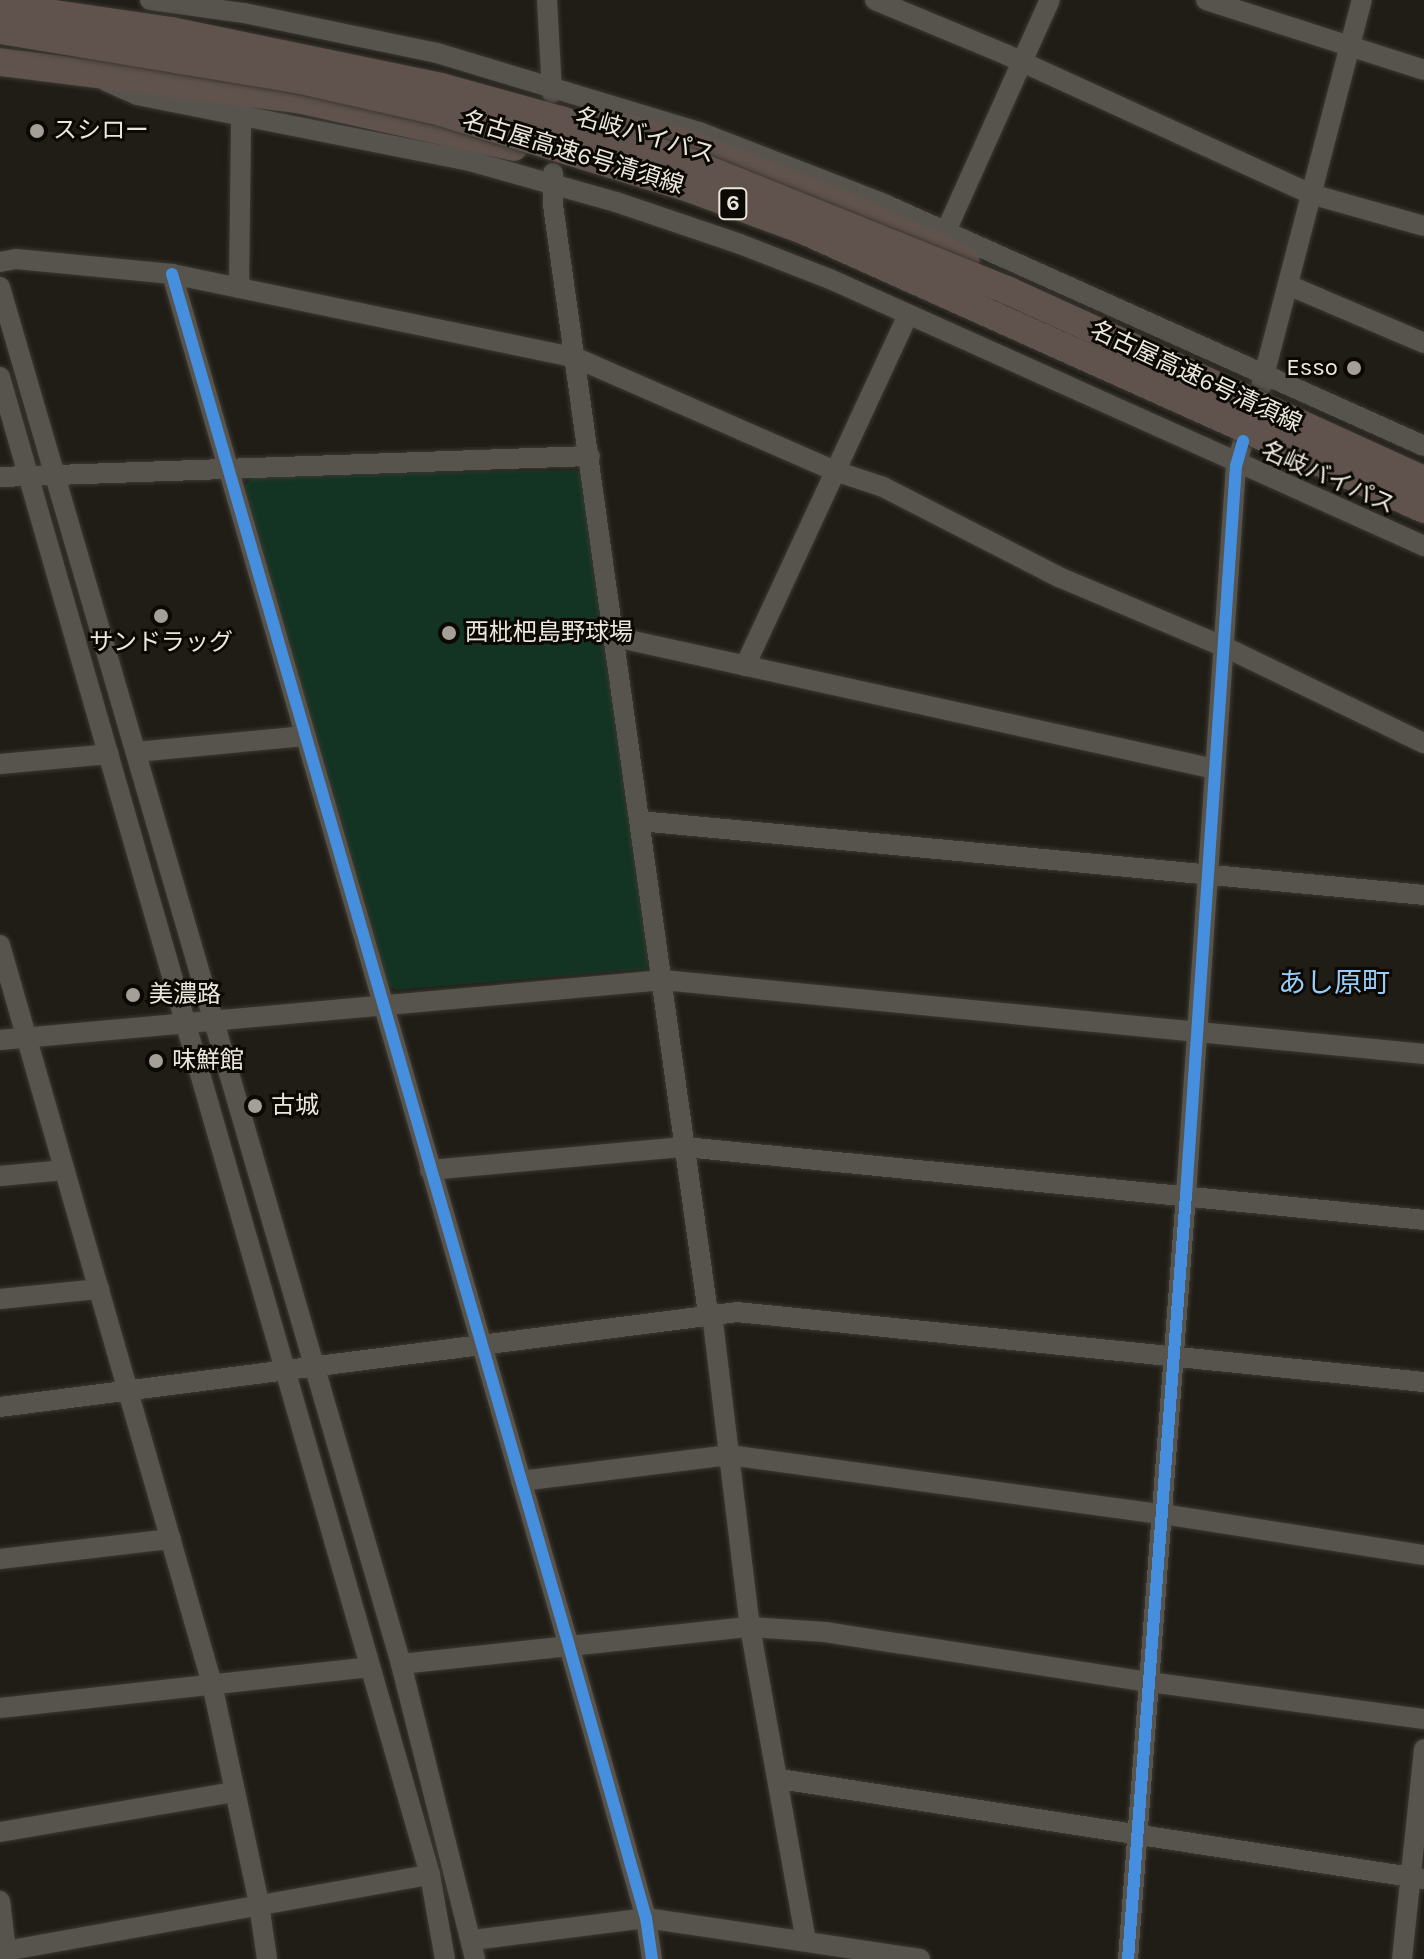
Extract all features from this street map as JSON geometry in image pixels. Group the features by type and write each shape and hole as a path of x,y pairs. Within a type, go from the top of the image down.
{"highway":[{"name":"名岐バイパス","path":"0,7 218,32 299,45 683,142 834,201 1135,340 1261,387 1424,477"},
{"name":"名古屋高速6号清須線","path":"0,7 171,31 441,87 561,120 691,163 818,211 1009,291 1424,477"},
{"name":"名古屋高速6号清須線","path":"0,30 312,82 434,110 683,186 803,230 1424,509"},
{"name":"名岐バイパス","path":"0,62 298,99 402,119 559,158 743,219 891,280 1240,451 1424,521"}],"street":[{"path":"0,7 20,0"},
{"path":"150,0 231,6 362,36 699,132 946,231 1203,347 1261,387 1347,411 1424,446"},
{"path":"547,0 552,90"},
{"path":"875,0 1023,63 1311,194 1424,226"},
{"path":"946,231 1050,0"},
{"path":"1206,0 1424,70"},
{"path":"1261,387 1362,0"},
{"path":"94,72 137,95 553,178 740,244 1240,451 1424,546"},
{"path":"239,288 241,114"},
{"path":"553,178 574,357 710,1314 750,1627 780,1779 806,1940"},
{"path":"0,262 16,259 172,274 574,357 835,471 883,487 1059,577 1225,647 1424,743"},
{"path":"172,274 381,1005 569,1646 646,1918 652,1959"},
{"path":"1288,285 1424,343"},
{"path":"0,287 401,1664 474,1950 646,1918 920,1959"},
{"path":"745,666 908,315"},
{"path":"1135,340 1203,347"},
{"path":"0,377 430,1875 445,1959"},
{"path":"1347,411 1382,456"},
{"path":"1128,1959 1240,451"},
{"path":"0,477 590,456"},
{"path":"615,637 1215,769"},
{"path":"136,752 305,736"},
{"path":"0,764 109,754"},
{"path":"640,821 1424,895"},
{"path":"0,945 212,1684 259,1904 267,1959"},
{"path":"0,1040 663,980 1424,1054"},
{"path":"430,1170 685,1147 1424,1220"},
{"path":"0,1176 65,1170"},
{"path":"0,1299 99,1289"},
{"path":"0,1407 737,1312 1424,1382"},
{"path":"521,1481 729,1455 1162,1514 1424,1555"},
{"path":"0,1559 171,1539"},
{"path":"401,1664 750,1627 825,1632 1149,1682 1424,1719"},
{"path":"0,1708 370,1667"},
{"path":"1402,1959 1418,1878 1424,1749"},
{"path":"780,1779 1418,1878"},
{"path":"0,1832 235,1792"},
{"path":"0,1901 4,1954 259,1904 430,1875"}],"green space":[{"path":"576,470 584,477 649,964 644,969 396,990 387,984 243,487 254,476"}],"cycle path":[{"path":"172,274 569,1646 646,1918 652,1959"},
{"path":"1128,1959 1186,1195 1236,466 1243,441"}],"place":[{"name":"スシロー","path":"37,131"},
{"name":"Esso","path":"1354,368"},
{"name":"サンドラッグ","path":"161,616"},
{"name":"西枇杷島野球場","path":"449,633"},
{"name":"美濃路","path":"133,995"},
{"name":"味鮮館","path":"156,1061"},
{"name":"古城","path":"255,1106"}],"district":[{"name":"あし原町","path":"1334,983"}]}
